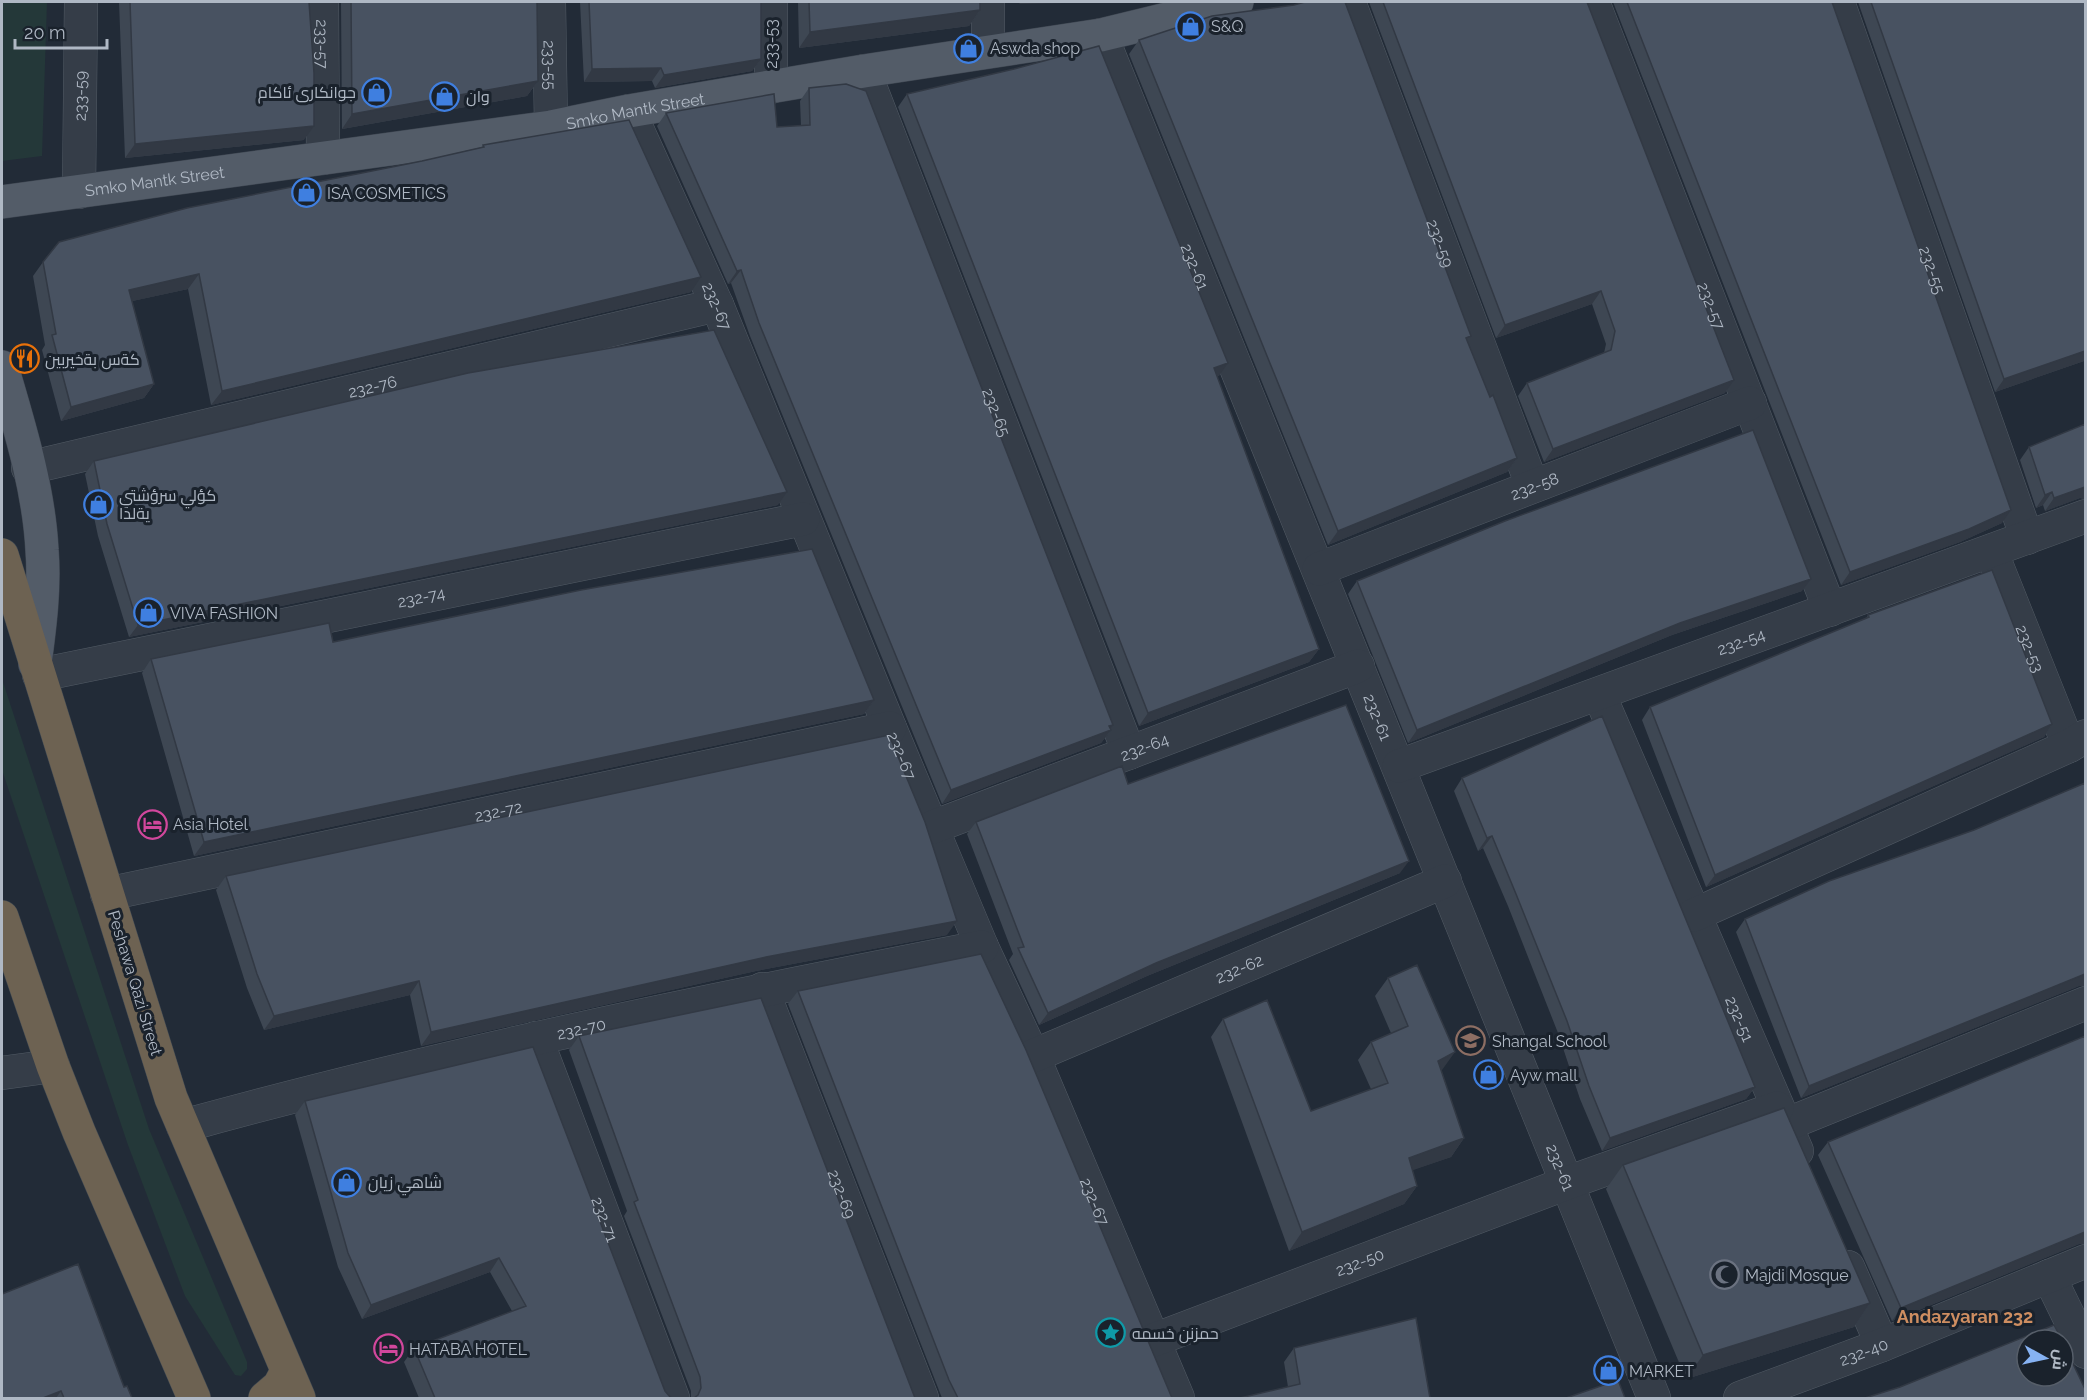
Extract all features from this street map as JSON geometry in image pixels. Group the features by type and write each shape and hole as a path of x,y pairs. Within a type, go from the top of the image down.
{"highway":[{"name":"Peshawa Qazi Street","path":"2,555 171,1098 293,1384"},
{"path":"2,917 52,1066 194,1398"},
{"path":"265,1398 279,1386 293,1384"}],"main road":[{"name":"Smko Mantk Street","path":"11,206 79,192 550,127 629,111 864,71 1101,36 1220,3"},
{"path":"2,367 28,468 42,550 37,669"}],"street":[{"name":"233-59","path":"79,192 81,2"},
{"name":"233-57","path":"322,2 323,158"},
{"name":"233-55","path":"549,2 550,127"},
{"name":"233-53","path":"771,2 771,87"},
{"path":"988,2 988,51"},
{"name":"232-59","path":"1349,2 1532,485"},
{"name":"232-57","path":"1593,2 1830,610"},
{"name":"232-55","path":"1838,2 2027,538"},
{"name":"232-61","path":"1101,36 1654,1398"},
{"name":"232-65","path":"864,71 1129,753"},
{"name":"232-67","path":"629,111 717,305 803,519 982,947 1033,1056 1178,1398"},
{"name":"232-76","path":"28,468 717,305"},
{"name":"232-58","path":"1319,569 1532,485 1750,403"},
{"name":"232-54","path":"1399,766 2085,516"},
{"name":"232-74","path":"37,669 803,519"},
{"name":"232-53","path":"1991,551 2077,741"},
{"name":"232-64","path":"933,827 1358,666"},
{"name":"232-51","path":"1599,694 1810,1180"},
{"name":"232-72","path":"107,894 890,728"},
{"path":"1694,915 2077,741"},
{"name":"232-62","path":"1033,1056 1444,881"},
{"name":"232-70","path":"183,1126 270,1102 536,1038 762,989 982,947"},
{"name":"232-69","path":"762,989 922,1398"},
{"name":"232-50","path":"1154,1340 1567,1183 1781,1117 2085,1004"},
{"name":"232-71","path":"536,1038 673,1398"},
{"path":"2,1073 52,1066"},
{"path":"1834,1235 1882,1345"},
{"name":"232-40","path":"1740,1398 1882,1345 2085,1261"},
{"path":"2049,1276 2085,1352"}],"green space":[{"path":"2,2 47,2 42,156 2,161"},
{"path":"2,679 149,1129 247,1362 247,1369 241,1376 235,1375 185,1296 128,1145 2,770"}],"building":[{"path":"130,2 309,2 314,73 314,126 135,144"},
{"path":"351,2 537,2 538,81 352,114"},
{"path":"589,2 761,2 761,59 664,75 661,68 592,69"},
{"path":"809,2 980,2 980,10 810,32"},
{"path":"1305,2 1345,2 1471,336 1466,338 1490,397 1493,395 1517,458 1338,531 1139,40 1212,16"},
{"path":"1383,2 1587,2 1734,380 1553,449 1527,383 1611,350 1615,331 1601,291 1505,325"},
{"path":"1627,2 1832,2 2011,510 1969,529 1850,572"},
{"path":"1871,2 2085,2 2085,351 2004,379"},
{"path":"1099,46 1228,363 1214,368 1319,649 1148,713 907,94"},
{"path":"846,84 866,91 1113,725 1109,726 1111,730 951,790 759,323 741,270 737,271 666,113 774,94 777,127 810,125 809,88"},
{"path":"629,120 701,277 222,391 199,274 129,290 154,384 71,407 52,335 56,334 43,262 59,242 187,208 422,161 484,147 483,145"},
{"path":"714,330 787,492 138,625 107,524 94,461 468,373"},
{"path":"2085,424 2085,487 2054,498 2052,492 2045,495 2029,447"},
{"path":"1753,430 1811,579 1680,623 1417,730 1357,581 1505,521"},
{"path":"812,549 874,700 204,842 151,659 329,623 333,642 581,590"},
{"path":"1992,570 2052,724 1715,875 1650,707 1869,617 1868,615"},
{"path":"1346,705 1409,861 1156,963 1048,1013 1018,948 1024,947 976,822 1122,766 1128,784"},
{"path":"1602,716 1755,1087 1610,1138 1567,1021 1516,894 1492,836 1487,838 1462,778"},
{"path":"889,735 925,822 957,921 766,957 431,1032 419,981 274,1016 257,974 226,876"},
{"path":"2085,783 2085,974 1809,1086 1745,919 1829,881 1974,830"},
{"path":"981,954 1026,1050 1172,1398 958,1398 949,1380 798,991"},
{"path":"1417,965 1455,1052 1438,1061 1464,1138 1409,1158 1417,1186 1302,1232 1223,1019 1267,1000 1311,1111 1388,1083 1371,1042 1408,1026 1388,978"},
{"path":"761,998 915,1398 694,1398 701,1388 700,1377 634,1202 638,1200 579,1036"},
{"path":"2085,1036 2085,1232 1901,1308 1828,1142"},
{"path":"533,1047 665,1391 671,1398 435,1398 414,1348 526,1306 499,1258 371,1305 348,1253 305,1101"},
{"path":"1784,1108 1870,1303 1703,1355 1623,1165"},
{"path":"78,1264 124,1387 127,1386 132,1398 64,1398 61,1391 43,1398 2,1398 2,1294"},
{"path":"1416,1318 1430,1398 1240,1398 1300,1384 1294,1348"},
{"path":"2015,1341 2015,1388 2075,1388 2075,1368 2085,1389 2085,1398 1865,1398 1900,1387"},
{"path":"1618,1380 1625,1398 1566,1398"}],"place":[{"name":"S&Q","path":"1190,26"},
{"name":"Aswda shop","path":"969,48"},
{"name":"جوانکاری ئاکام","path":"377,92"},
{"name":"وان","path":"445,96"},
{"name":"ISA COSMETICS","path":"306,193"},
{"name":"كةس بةخيربين","path":"24,359"},
{"name":"كؤلي سرؤشتي يةلدا","path":"98,504"},
{"name":"VIVA FASHION","path":"149,613"},
{"name":"Asia Hotel","path":"152,824"},
{"name":"Shangal School","path":"1471,1041"},
{"name":"Ayw mall","path":"1489,1075"},
{"name":"شاهي زيان","path":"347,1182"},
{"name":"Majdi Mosque","path":"1724,1275"},
{"name":"حمزنن خسمه","path":"1111,1333"},
{"name":"HATABA HOTEL","path":"388,1349"},
{"name":"MARKET","path":"1608,1371"}],"district":[{"name":"Andazyaran 232","path":"1965,1316"}]}
